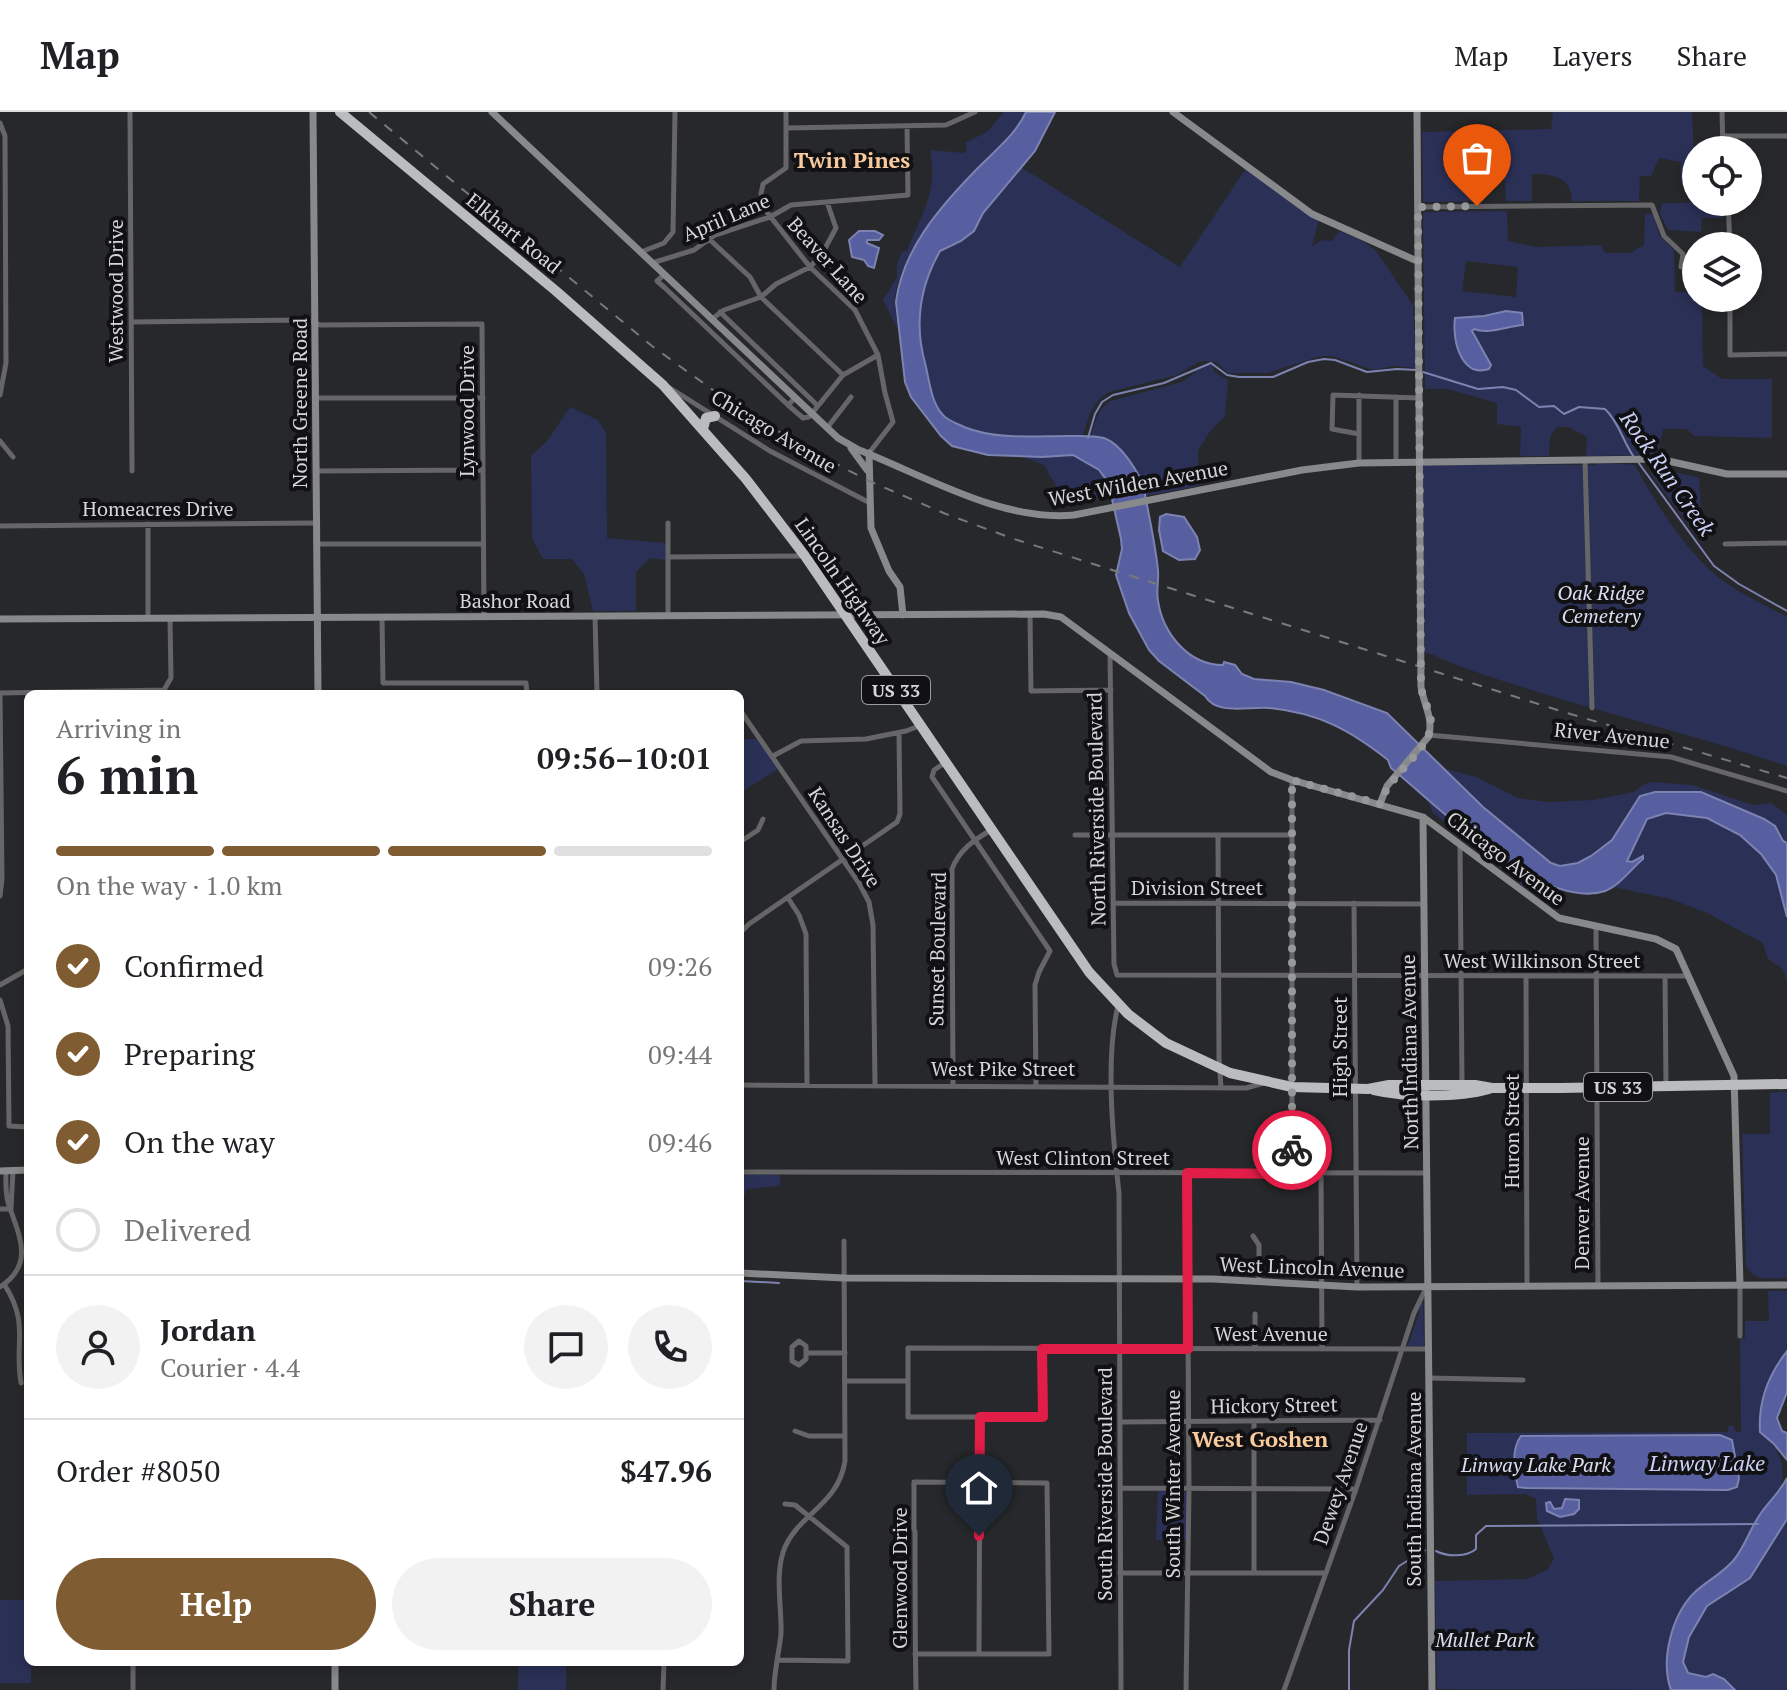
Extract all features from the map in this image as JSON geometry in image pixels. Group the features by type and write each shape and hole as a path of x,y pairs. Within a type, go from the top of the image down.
{"highway":[{"name":"Elkhart Road","path":"340,112 545,282 663,385"},
{"name":"Lincoln Highway","path":"663,385 769,507 805,556 1083,964 1118,1005"},
{"path":"703,429 706,418 715,416"},
{"name":"US 33","path":"1118,1005 1166,1043 1220,1069 1265,1083 1292,1087 1368,1089 1389,1085 1426,1089 1462,1085 1596,1088 1787,1084"},
{"path":"1426,1089 1474,1093 1492,1088"}],"street":[{"name":"Westwood Drive","path":"130,112 132,471"},
{"name":"North Greene Road","path":"313,112 318,690"},
{"name":"West Wilden Avenue","path":"492,112 711,320 725,338 791,402 847,443 1024,514 1055,517 1302,470 1396,461 1644,459 1672,460 1727,474 1787,474"},
{"path":"640,252 664,243 673,232 675,112"},
{"name":"Beaver Lane","path":"786,112 786,168 766,181 761,189 763,203 770,217 810,267 850,304 878,355 893,422 869,453"},
{"path":"786,128 946,125 975,112"},
{"path":"1173,112 1312,214 1417,261"},
{"path":"1380,804 1385,789 1429,735 1430,718 1421,687 1417,112"},
{"path":"1722,112 1723,136"},
{"path":"0,123 5,136 6,249 6,363 0,395"},
{"name":"April Lane","path":"652,263 694,250 720,232 770,217 791,205 908,195 907,126"},
{"path":"1762,136 1787,136"},
{"path":"711,320 720,312 761,297 776,284 810,267 835,232 835,221 827,202"},
{"path":"1418,207 1652,205 1664,236 1683,254 1681,267"},
{"path":"709,239 750,277 761,297 843,375"},
{"path":"664,275 657,281 725,338"},
{"path":"720,312 817,405"},
{"path":"1730,312 1730,355 1787,354"},
{"path":"131,322 308,320 315,323"},
{"name":"Lynwood Drive","path":"315,323 482,324 484,617"},
{"path":"811,415 843,375 878,355"},
{"name":"Chicago Avenue","path":"663,385 770,451 870,503"},
{"path":"1359,434 1336,431 1331,425 1333,395 1419,398"},
{"path":"1359,395 1359,463"},
{"path":"827,429 851,397"},
{"path":"1396,397 1396,461"},
{"path":"316,398 483,398"},
{"path":"0,441 13,457"},
{"path":"847,443 869,472"},
{"path":"869,453 873,534 900,587 903,615"},
{"path":"1585,460 1592,708"},
{"path":"316,471 483,470"},
{"name":"Homeacres Drive","path":"0,526 315,523"},
{"path":"668,523 668,616"},
{"path":"148,524 148,619"},
{"path":"1725,544 1787,543"},
{"path":"316,544 483,544"},
{"path":"669,557 805,556"},
{"path":"1030,615 1031,691 1111,690"},
{"name":"Chicago Avenue","path":"1030,615 1053,615 1067,620 1259,765 1292,780 1423,817 1550,913 1567,921 1670,944 1681,957 1733,1072 1740,1285"},
{"name":"Bashor Road","path":"0,619 1030,615"},
{"path":"595,616 597,690"},
{"path":"382,617 383,683 526,683 527,690"},
{"path":"163,690 171,681 170,619"},
{"name":"North Riverside Boulevard","path":"1110,654 1114,964"},
{"path":"0,896 0,693 24,693"},
{"name":"Kansas Drive","path":"744,714 864,892 872,914 875,1085"},
{"path":"773,756 801,741 857,740 899,733 920,725"},
{"path":"744,929 897,822 900,814 899,733"},
{"name":"River Avenue","path":"1429,735 1671,757 1787,791"},
{"path":"946,762 934,770 932,777 1050,951 1035,985 1036,1086"},
{"path":"1292,780 1292,1174"},
{"name":"North Indiana Avenue","path":"1423,817 1427,1287"},
{"path":"744,839 758,830 763,819"},
{"name":"Sunset Boulevard","path":"953,1085 950,880 956,859 975,840 991,830"},
{"path":"1075,835 1292,835"},
{"path":"1218,835 1221,1088"},
{"path":"1460,845 1462,1085"},
{"path":"788,898 806,934 807,1086"},
{"name":"Division Street","path":"1113,903 1424,904"},
{"name":"High Street","path":"1354,903 1357,1287"},
{"name":"Denver Avenue","path":"1596,927 1598,1286"},
{"name":"West Wilkinson Street","path":"1114,964 1116,973 1125,977 1690,976"},
{"path":"0,985 24,971"},
{"name":"Huron Street","path":"1526,976 1527,1287"},
{"path":"1665,976 1666,1087"},
{"path":"0,1000 8,1026 9,1126 24,1127"},
{"path":"1118,1005 1113,1030 1113,1086 1120,1278"},
{"name":"West Pike Street","path":"744,1085 1246,1088 1265,1083"},
{"path":"7,1170 7,1199 22,1237 22,1248 13,1274 2,1285 15,1303 21,1324 18,1361 21,1383"},
{"name":"West Clinton Street","path":"744,1172 1426,1173"},
{"name":"South Winter Avenue","path":"1186,1690 1189,1489 1187,1173"},
{"path":"1321,1174 1322,1349"},
{"path":"0,1209 11,1209"},
{"path":"1253,1236 1259,1245 1259,1282"},
{"path":"774,1690 781,1635 782,1556 791,1536 831,1497 845,1461 844,1241"},
{"name":"West Lincoln Avenue","path":"744,1273 844,1278 1187,1279 1322,1287 1787,1285"},
{"name":"South Riverside Boulevard","path":"1120,1278 1121,1690"},
{"path":"1740,1285 1740,1336"},
{"name":"South Indiana Avenue","path":"1427,1287 1432,1690"},
{"name":"Dewey Avenue","path":"1284,1690 1380,1420 1414,1313 1427,1287"},
{"path":"1255,1314 1255,1349"},
{"path":"794,1342 803,1342 806,1353 803,1364 796,1365 792,1361 794,1342"},
{"name":"West Avenue","path":"980,1417 908,1417 908,1348 1428,1349"},
{"path":"979,1653 980,1417 1043,1417 1042,1349"},
{"path":"806,1353 845,1353"},
{"path":"1429,1378 1523,1380"},
{"path":"845,1381 908,1381"},
{"name":"Hickory Street","path":"1120,1422 1380,1420"},
{"path":"1254,1421 1254,1573"},
{"path":"795,1431 809,1436 845,1436"},
{"name":"Glenwood Drive","path":"916,1690 914,1482 980,1483"},
{"path":"915,1654 1049,1654 1047,1483 980,1483"},
{"path":"1120,1488 1356,1489"},
{"path":"777,1660 848,1661 847,1547 811,1516 795,1505 785,1504"},
{"path":"1120,1573 1326,1573"},
{"path":"133,1666 133,1690"},
{"path":"335,1666 335,1690"},
{"path":"663,1690 664,1666"}],"green space":[{"path":"1004,112 1026,112 1008,137 936,215 904,265 895,299 898,330 883,300 897,277 897,264 902,252 907,251 927,202 932,179 930,150 964,153 967,150 965,143 988,131"},
{"path":"1553,112 1692,112 1693,136 1682,136 1682,182 1681,162 1659,158 1651,176 1640,176 1639,201 1572,201 1564,181 1553,176 1532,174 1532,201 1506,201 1505,180 1483,180 1483,201 1423,202 1422,132 1551,129"},
{"path":"1021,167 1180,267 1247,167 1319,219 1312,246 1322,240 1332,241 1339,231 1363,241 1376,251 1413,305 1416,368 1394,366 1373,370 1333,356 1321,356 1268,373 1228,373 1216,362 1207,361 1199,362 1177,375 1109,392 1095,406 1083,436 1003,437 956,423 944,416 934,395 922,347 922,299 940,251 961,241 980,222 983,213"},
{"path":"1662,203 1682,203 1682,216 1723,218 1702,218 1701,232 1668,230 1660,214"},
{"path":"1507,211 1508,241 1536,247 1601,245 1605,253 1630,253 1644,245 1645,214 1653,214 1660,236 1674,250 1675,292 1682,292 1682,312 1702,312 1703,366 1722,379 1772,379 1772,438 1694,436 1687,429 1663,429 1657,455 1586,456 1587,437 1569,427 1557,427 1550,437 1549,456 1520,456 1521,427 1497,424 1497,403 1448,389 1425,389 1423,212","holes":["1466,261 1518,267 1516,297 1462,291","1506,311 1522,313 1523,325 1489,331 1474,328 1472,331 1488,360 1468,368 1457,343 1456,330 1460,316 1472,318"]},
{"path":"1207,364 1213,365 1214,372 1228,380 1225,416 1208,434 1198,451 1199,486 1145,496 1138,474 1127,459 1091,437 1097,418 1110,401 1182,382"},
{"path":"570,407 598,420 606,433 607,538 666,543 666,560 650,558 636,572 636,611 593,611 584,574 572,559 543,559 532,538 531,456 548,440"},
{"path":"1056,454 1076,457 1091,465 1103,477 1111,495 1078,504 1068,493 1060,493 1044,465 1023,457"},
{"name":"Oak Ridge Cemetery","path":"1596,462 1635,465 1671,524 1705,565 1733,588 1787,617 1787,766 1528,689 1425,653 1422,467 1426,464 1596,465"},
{"path":"1650,473 1679,473 1699,478 1703,544"},
{"path":"744,739 757,739 778,769 744,790"},
{"path":"1442,768 1476,777 1518,798 1547,802 1593,800 1634,792 1652,782 1693,785 1753,805 1771,803 1787,815 1787,843 1775,826 1764,819 1701,792 1690,791 1582,860 1562,866 1520,839"},
{"path":"1427,798 1478,842 1529,874 1529,891 1433,813"},
{"path":"1666,813 1698,816 1723,826 1750,844 1770,868 1778,882 1787,914 1787,982 1783,969 1768,959 1763,943 1707,913 1671,899 1613,887 1627,872 1632,862 1627,861 1628,857 1647,820"},
{"path":"1787,1091 1787,1278 1764,1278 1754,1275 1746,1266 1742,1134 1770,1134 1770,1093"},
{"path":"744,1175 779,1175 781,1181 779,1186 747,1189 744,1198"},
{"path":"1768,1291 1787,1291 1787,1351 1766,1387 1760,1408 1760,1432 1773,1445 1782,1467 1779,1494 1762,1512 1738,1555 1691,1596 1679,1611 1669,1650 1671,1690 1437,1689 1435,1581 1527,1579 1547,1570 1554,1559 1537,1518 1536,1499 1526,1494 1467,1495 1467,1433 1728,1432 1728,1426 1741,1432 1740,1339 1745,1338 1745,1321 1769,1321"},
{"path":"1423,1300 1424,1346 1410,1346 1408,1345"},
{"path":"1158,1491 1184,1491 1187,1494 1186,1540 1156,1540"},
{"path":"1787,1519 1787,1690 1735,1690 1713,1674 1706,1677 1688,1673 1683,1662 1689,1637 1707,1606 1750,1578"},
{"path":"0,1600 24,1600 24,1666 31,1666 31,1683 0,1683"},
{"path":"518,1666 566,1666 566,1690 518,1690"}],"water":[{"path":"1026,112 1055,112 1035,151 983,213 974,231 940,251 924,291 920,319 922,348 933,397 943,415 964,427 989,434 1095,436 1110,441 1122,451 1143,484 1157,559 1157,597 1165,624 1179,645 1199,660 1210,664 1223,665 1224,662 1235,665 1242,674 1254,679 1291,682 1324,690 1387,713 1483,807 1551,863 1560,866 1578,863 1612,840 1640,796 1655,792 1701,792 1764,819 1775,826 1787,843 1787,917 1776,875 1761,854 1740,835 1707,818 1666,813 1647,819 1627,861 1632,862 1643,856 1643,859 1610,889 1580,893 1551,886 1492,851 1391,768 1388,760 1347,732 1319,719 1287,710 1217,706 1159,661 1149,650 1129,613 1116,575 1121,539 1107,481 1099,470 1073,455 988,455 952,446 941,436 911,397 905,382 896,302 900,283 924,231 961,186 1009,137"},
{"path":"859,231 875,231 883,235 879,240 867,240 867,243 879,248 874,268 864,260 852,257 849,240"},
{"path":"1506,311 1522,313 1523,325 1491,331 1474,329 1472,331 1491,365 1489,369 1471,368 1457,346 1455,318"},
{"path":"1166,514 1184,517 1197,537 1200,550 1195,559 1179,560 1163,551 1160,517"},
{"path":"1787,1351 1787,1392 1777,1418 1782,1431 1787,1433 1787,1460 1760,1432 1760,1421 1766,1389"},
{"name":"Linway Lake","path":"1720,1435 1732,1440 1739,1478 1737,1487 1728,1490 1518,1487 1515,1454 1521,1436"},
{"path":"1787,1478 1787,1519 1750,1578 1707,1606 1689,1637 1683,1662 1688,1673 1706,1677 1713,1674 1724,1679 1735,1690 1671,1690 1668,1652 1680,1612 1695,1592 1733,1561 1764,1508"},
{"path":"1565,1499 1579,1500 1579,1509 1574,1514 1560,1517 1547,1511 1546,1503 1550,1502 1554,1509 1562,1508"}],"waterway":[{"name":"Rock Run Creek","path":"1088,438 1095,414 1102,402 1113,395 1164,383 1211,363 1227,375 1239,377 1273,377 1308,362 1324,359 1367,372 1417,370"},
{"name":"Rock Run Creek","path":"1423,372 1478,389 1503,387 1516,390 1539,407 1554,406 1564,414 1579,407 1605,409 1634,457"},
{"name":"Rock Run Creek","path":"1638,462 1714,566 1787,611"},
{"path":"744,1281 779,1283"},
{"path":"1436,1551 1468,1554 1476,1549 1476,1535 1486,1526 1758,1524"},
{"path":"1349,1690 1349,1650 1354,1621 1383,1590 1399,1566 1425,1550"}],"railway":[{"path":"369,112 652,346 735,406 869,481 1014,539 1567,713 1787,778"}],"way so far":[{"path":"1292,1150 1292,780 1380,804 1387,786 1429,735 1430,718 1421,687 1418,207 1477,206"}],"district":[{"name":"Twin Pines","path":"852,159"},
{"name":"West Goshen","path":"1260,1438"}],"route":[{"path":"979,1536 980,1417 1043,1417 1042,1349 1188,1349 1187,1173 1292,1174 1292,1150"}],"park label":[{"name":"Linway Lake Park","path":"1536,1464"},
{"name":"Mullet Park","path":"1485,1639"}]}
